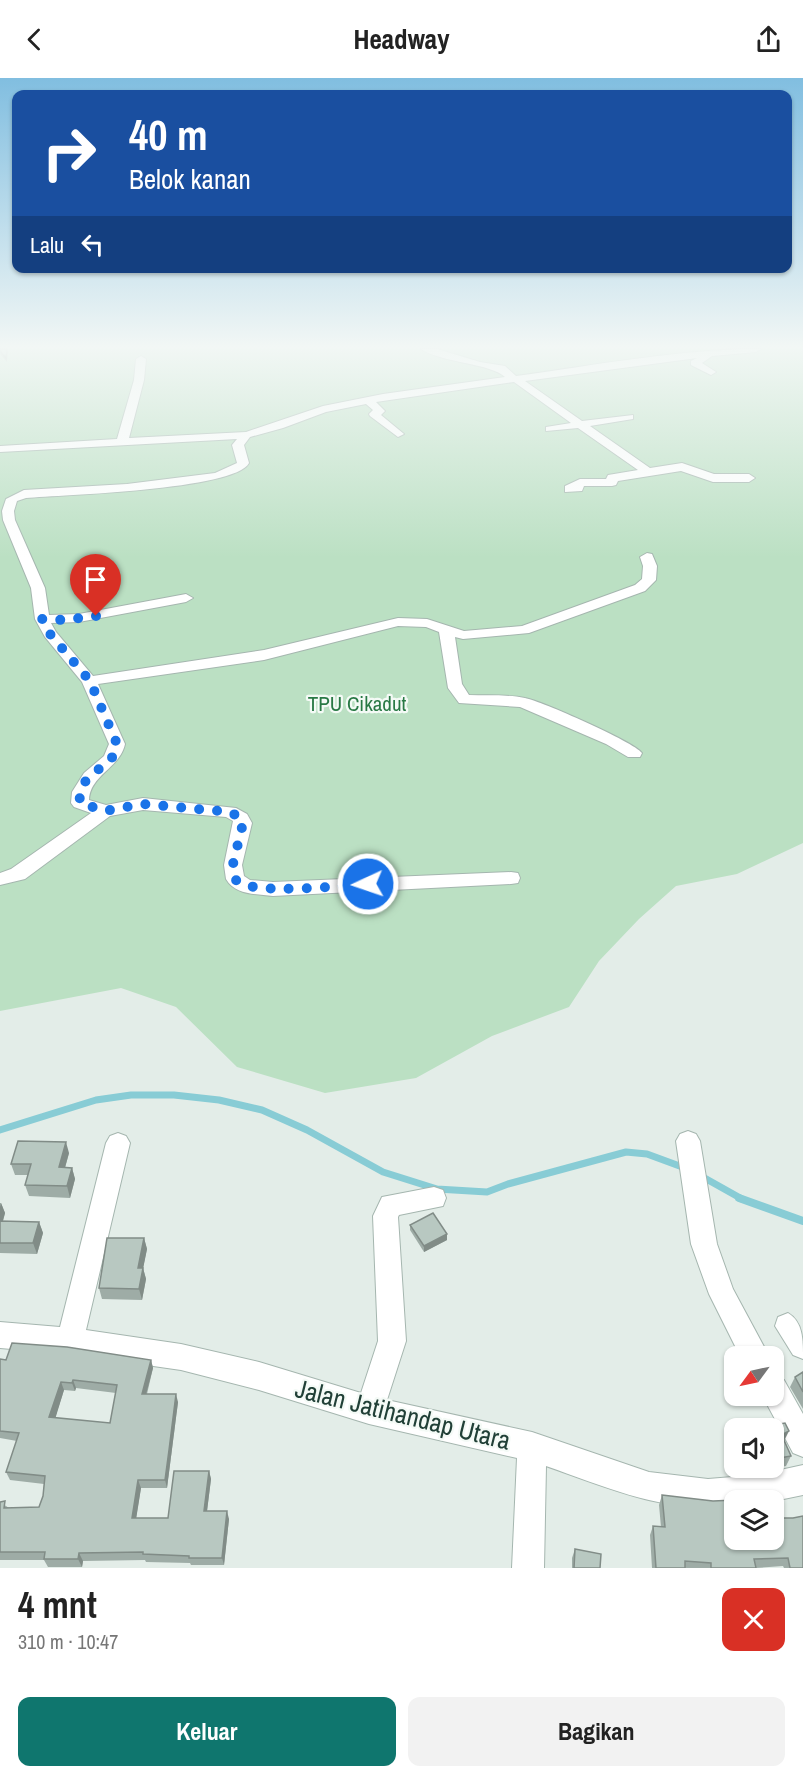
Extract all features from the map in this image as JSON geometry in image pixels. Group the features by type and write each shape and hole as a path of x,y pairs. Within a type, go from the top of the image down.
{"street":[{"path":"122,443 129,419"},
{"path":"0,449 246,435 298,419"},
{"path":"379,419 398,434"},
{"path":"571,419 648,472"},
{"path":"550,429 618,419"},
{"path":"105,811 80,803 79,792 87,779 112,757 117,750 117,744 90,681 50,634 42,619 38,588 5,521 8,505 12,499 24,494 127,488 217,476 236,470 243,463 238,445 246,435"},
{"path":"569,489 578,488 576,484 579,482 597,484 612,482 612,478 682,467 713,478 749,478"},
{"path":"90,681 264,656 398,622 427,623 463,635 524,630 640,588 649,580 650,566 647,557"},
{"path":"42,619 79,618 186,598"},
{"path":"446,630 453,664 452,680 459,696 465,700 523,702 603,735 634,753"},
{"path":"0,879 18,874 105,811 143,804 230,812 241,818 243,823 233,864 235,879 244,886 273,890 511,878"},
{"path":"688,1141 704,1244 722,1294 750,1346"},
{"path":"70,1341 118,1143"},
{"path":"369,1410 392,1341 385,1216 391,1205 434,1198"},
{"name":"Jalan Jatihandap Utara","path":"0,1335 70,1341 182,1357 259,1376 369,1410 532,1447 649,1487 699,1493 757,1490 803,1480"},
{"path":"783,1406 803,1443"},
{"path":"528,1568 526,1564 532,1447"}],"green space":[{"name":"TPU Cikadut","path":"0,419 803,419 803,843 737,874 676,886 639,919 599,961 569,1007 492,1036 416,1078 325,1093 237,1067 176,1007 121,988 0,1011"}],"building":[{"path":"18,1141 66,1142 59,1167 72,1168 67,1186 25,1185 31,1164 11,1164"},
{"path":"433,1213 447,1234 424,1246 410,1225"},
{"path":"0,1221 39,1222 33,1243 0,1243"},
{"path":"107,1238 144,1238 138,1268 143,1268 139,1289 99,1288"},
{"path":"12,1343 67,1347 151,1360 142,1394 176,1394 165,1480 138,1480 132,1518 168,1518 174,1471 209,1471 204,1511 227,1511 222,1558 189,1558 189,1556 143,1554 143,1552 79,1553 78,1559 44,1559 45,1552 0,1552 0,1502 5,1501 4,1508 39,1507 43,1496 45,1476 6,1472 19,1433 0,1431 0,1359 6,1360","holes":["73,1380 117,1385 110,1423 49,1417 61,1382 72,1383"]},
{"path":"803,1372 803,1392 795,1377"},
{"path":"784,1423 789,1431 784,1434"},
{"path":"784,1440 791,1456 784,1457"},
{"path":"662,1495 724,1500 724,1550 784,1550 784,1518 803,1516 803,1568 790,1568 788,1558 754,1559 756,1568 711,1568 711,1563 685,1561 685,1568 656,1568 653,1526 665,1527"},
{"path":"575,1549 601,1554 600,1568 574,1568"}],"waterway":[{"path":"0,1130 96,1100 131,1095 174,1095 219,1100 262,1110 307,1130 383,1172 437,1189 487,1192 508,1184 626,1152 647,1154 685,1168"},
{"path":"701,1176 742,1199"},
{"path":"739,1198 803,1221"}],"route":[{"path":"96,616 63,620 42,619 50,634 90,681 117,744 117,750 112,757 87,779 79,792 80,803 105,811 143,804 230,812 241,818 243,823 233,864 235,879 244,886 273,890 368,884"}]}
